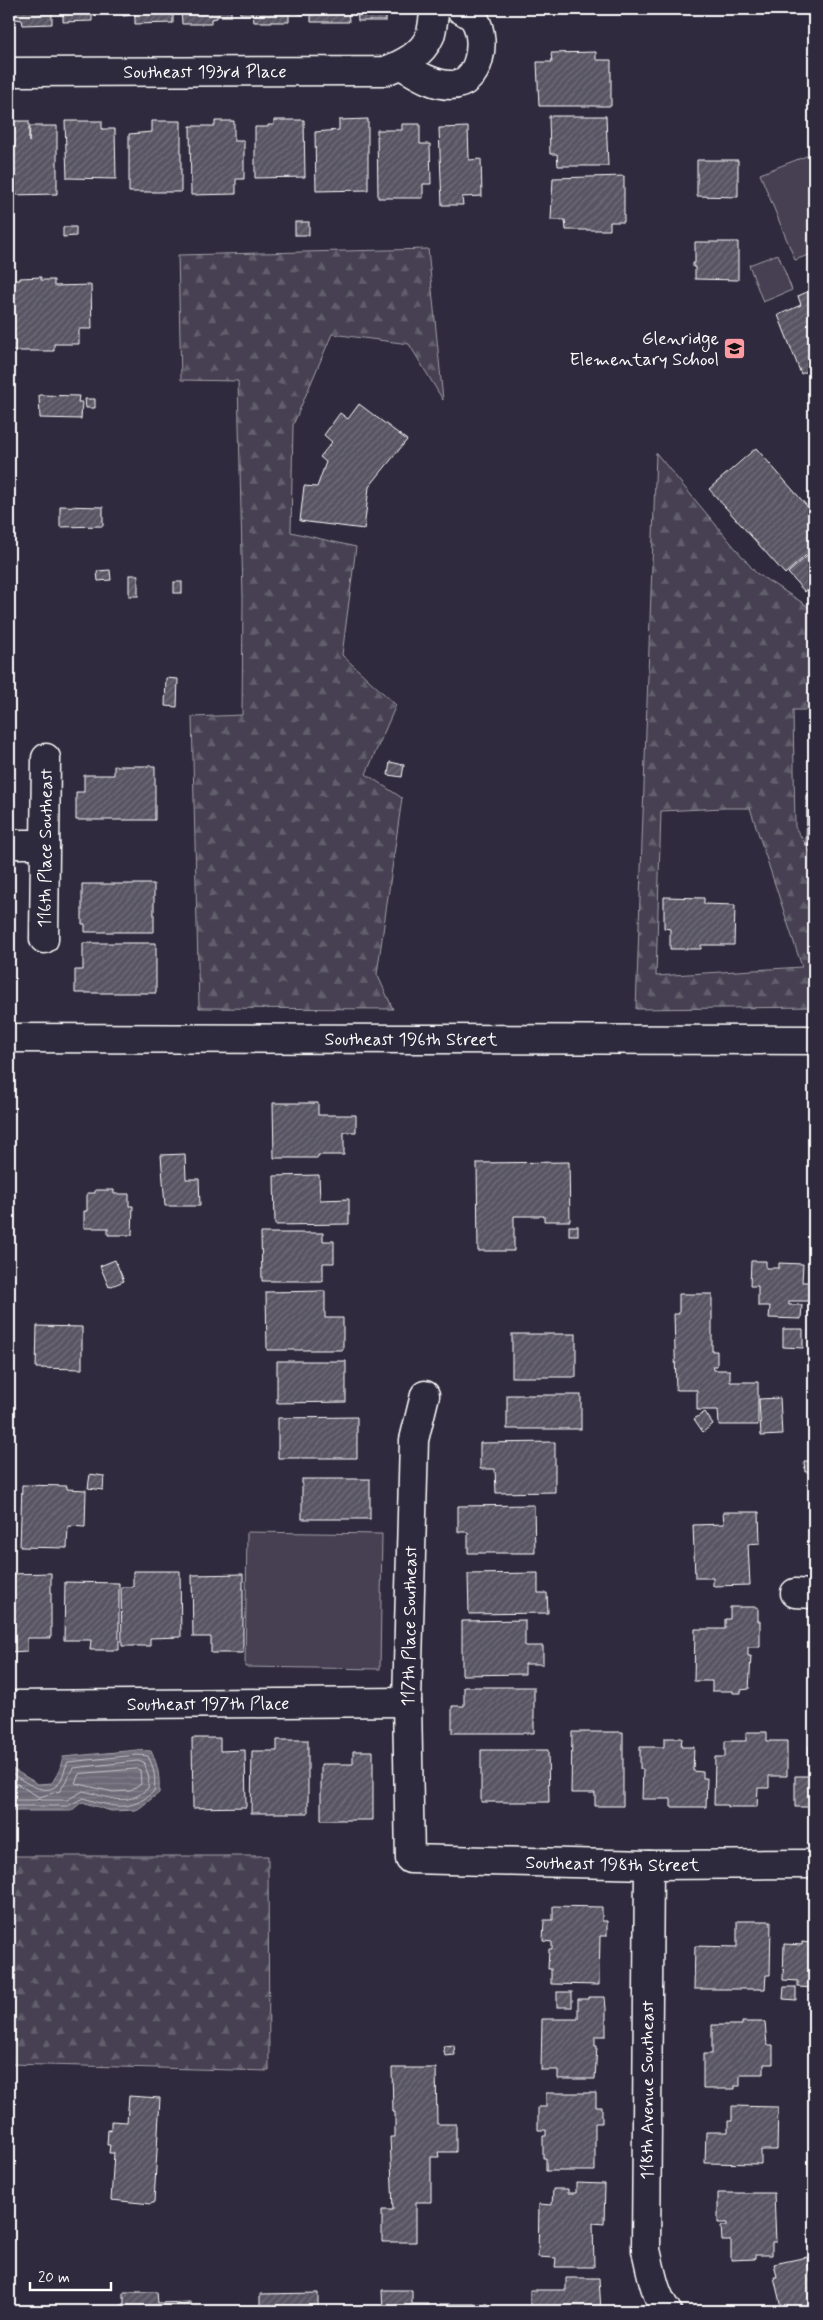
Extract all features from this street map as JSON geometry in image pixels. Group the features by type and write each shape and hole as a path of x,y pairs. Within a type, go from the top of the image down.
{"street":[{"name":"Southeast 193rd Place","path":"9,72 385,71 401,65 414,57 430,36 435,9"},
{"path":"401,65 434,83 451,85 459,84 473,73 479,61 481,47 479,32 475,20 460,9"},
{"name":"116th Place Southeast","path":"44,939 46,758"},
{"path":"9,844 45,844"},
{"name":"Southeast 196th Street","path":"9,1038 814,1040"},
{"name":"117th Place Southeast","path":"410,1859 407,1702 414,1440 425,1395"},
{"name":"Southeast 197th Place","path":"9,1705 407,1702"},
{"name":"Southeast 198th Street","path":"410,1859 649,1865 814,1864"},
{"name":"118th Avenue Southeast","path":"649,1865 646,2250 653,2281 667,2311"}],"green space":[{"path":"809,155 814,168 814,253 795,260 760,174"},
{"path":"428,249 443,400 409,344 332,334 293,425 291,532 356,547 342,655 396,705 366,774 402,798 377,974 393,1009 199,1008 192,717 242,715 243,599 238,381 181,380 178,255"},
{"path":"778,254 792,290 763,302 749,265"},
{"path":"656,453 756,573 814,610 814,710 793,710 795,827 814,858 814,1007 636,1009","holes":["750,808 802,967 656,976 661,811"]},
{"path":"247,1532 382,1534 380,1669 245,1667"},
{"path":"9,1856 268,1856 269,2071 9,2064"}],"water":[{"path":"137,1750 151,1751 159,1776 159,1793 137,1810 111,1811 82,1802 71,1811 9,1811 9,1767 38,1784 52,1783 59,1771 63,1757"}],"building":[{"path":"9,9 52,9 52,24 23,25 22,20 9,18"},
{"path":"63,9 92,9 92,21 63,22"},
{"path":"123,9 173,9 173,23 135,24 135,15 123,16"},
{"path":"181,9 231,9 231,16 217,16 217,18 211,19 211,24 182,24"},
{"path":"240,9 289,9 289,22 254,22 253,14 240,14"},
{"path":"299,9 348,9 349,22 311,22 311,14 299,14"},
{"path":"357,9 386,9 386,21 358,21"},
{"path":"596,52 596,60 611,60 611,106 539,106 537,62 552,62 551,53"},
{"path":"549,116 606,116 608,166 558,166 557,154 550,154"},
{"path":"368,119 368,190 316,191 315,132 339,130 339,120"},
{"path":"274,120 304,120 305,177 255,178 255,127 274,125"},
{"path":"13,121 29,121 29,142 30,126 57,126 57,194 12,195 12,180 9,180 9,141 14,141"},
{"path":"65,121 102,121 102,129 115,129 116,179 67,178"},
{"path":"152,121 181,121 181,192 129,192 129,134 152,132"},
{"path":"215,121 234,121 234,141 244,141 244,179 236,179 236,194 191,195 190,126 215,126"},
{"path":"402,124 420,124 420,144 430,144 431,184 423,184 423,198 378,198 377,130 402,130"},
{"path":"468,127 469,160 481,159 482,196 462,197 463,205 442,205 439,128"},
{"path":"697,160 738,160 738,197 697,196"},
{"path":"624,176 624,222 610,222 610,230 566,230 565,220 551,220 553,178"},
{"path":"295,222 309,222 309,235 295,235"},
{"path":"63,227 76,227 76,236 63,237"},
{"path":"695,242 738,242 738,280 695,279 693,263 695,263"},
{"path":"41,277 41,280 54,280 54,286 91,285 92,329 79,329 79,344 54,344 54,351 9,351 9,280"},
{"path":"814,289 814,368 801,374 778,315 801,305 798,296"},
{"path":"39,395 79,396 78,402 82,402 81,419 40,418"},
{"path":"85,399 95,399 95,408 86,408"},
{"path":"359,404 407,440 369,487 364,529 300,521 304,486 317,487 326,462 320,457 332,442 324,435 340,413 348,419"},
{"path":"756,448 814,514 814,548 785,574 709,489"},
{"path":"60,506 103,507 103,526 60,527"},
{"path":"814,550 814,584 805,592 788,573"},
{"path":"110,570 111,580 98,581 97,571"},
{"path":"129,575 138,575 138,596 129,596"},
{"path":"174,582 182,582 182,593 174,593"},
{"path":"9,642 13,642 13,655 9,655"},
{"path":"166,678 178,679 177,707 165,706"},
{"path":"390,762 404,765 402,777 388,775"},
{"path":"114,766 155,766 155,820 76,820 76,792 84,792 84,775 114,775"},
{"path":"807,795 814,795 814,845 806,845"},
{"path":"82,884 154,884 154,932 85,932 85,924 82,924"},
{"path":"664,897 704,898 704,904 735,905 734,945 701,945 701,949 670,949 670,929 664,928"},
{"path":"83,943 156,943 156,993 75,993 75,970 83,970"},
{"path":"273,1103 318,1103 318,1115 356,1115 356,1132 344,1132 344,1155 318,1155 318,1158 274,1158"},
{"path":"185,1154 186,1179 199,1179 200,1206 165,1206 161,1155"},
{"path":"569,1162 570,1221 544,1221 544,1216 514,1216 514,1251 478,1251 477,1163"},
{"path":"319,1175 320,1200 349,1199 349,1224 275,1225 274,1176"},
{"path":"95,1190 114,1190 114,1194 129,1194 129,1206 133,1206 132,1235 108,1235 108,1228 84,1228 84,1211 87,1211 87,1193 95,1193"},
{"path":"569,1226 578,1226 578,1235 569,1235"},
{"path":"261,1233 323,1233 323,1241 334,1241 334,1263 323,1263 323,1281 262,1281"},
{"path":"115,1260 124,1281 109,1287 100,1266"},
{"path":"751,1261 766,1261 766,1268 779,1268 779,1263 803,1264 802,1282 809,1282 809,1301 789,1301 789,1305 802,1305 801,1319 769,1318 770,1306 758,1306 758,1286 750,1286"},
{"path":"325,1291 325,1318 343,1318 343,1350 267,1350 266,1292"},
{"path":"679,1294 712,1294 712,1351 717,1351 717,1366 713,1366 714,1370 730,1370 730,1382 758,1382 758,1425 719,1425 718,1410 697,1410 697,1390 676,1390 674,1314 679,1314"},
{"path":"37,1326 82,1327 82,1369 36,1368"},
{"path":"783,1329 803,1329 803,1348 783,1347"},
{"path":"512,1334 576,1334 576,1377 512,1377"},
{"path":"277,1361 346,1361 346,1402 277,1403"},
{"path":"507,1395 581,1395 581,1429 507,1429"},
{"path":"780,1398 782,1435 761,1436 759,1399"},
{"path":"705,1412 713,1424 703,1432 694,1419"},
{"path":"357,1417 357,1458 278,1458 278,1418"},
{"path":"555,1442 555,1492 496,1493 495,1469 480,1469 480,1443"},
{"path":"804,1461 814,1461 814,1471 805,1472"},
{"path":"90,1474 104,1476 103,1490 88,1488"},
{"path":"302,1479 370,1479 370,1519 302,1519"},
{"path":"22,1485 67,1486 67,1489 86,1490 85,1527 68,1526 67,1548 20,1547"},
{"path":"534,1505 535,1553 468,1553 468,1532 458,1532 458,1506"},
{"path":"723,1512 759,1512 760,1543 748,1544 750,1585 713,1586 713,1578 695,1578 693,1525 724,1524"},
{"path":"133,1571 180,1571 181,1637 150,1638 150,1646 122,1646 121,1587 133,1587"},
{"path":"51,1573 51,1638 27,1638 27,1651 9,1652 9,1574"},
{"path":"538,1573 538,1593 547,1593 548,1613 469,1614 468,1574"},
{"path":"243,1574 243,1653 211,1653 211,1637 193,1637 192,1575"},
{"path":"65,1582 119,1583 119,1650 90,1650 91,1640 64,1640"},
{"path":"730,1607 758,1607 758,1621 760,1621 760,1647 748,1647 748,1656 751,1656 749,1689 741,1690 741,1693 712,1691 712,1681 694,1681 695,1629 725,1629 725,1619 730,1619"},
{"path":"525,1620 525,1646 543,1646 543,1664 525,1664 525,1674 462,1675 462,1621"},
{"path":"464,1687 534,1687 534,1733 452,1733 452,1706 464,1706"},
{"path":"572,1732 623,1732 623,1806 595,1806 595,1793 571,1793"},
{"path":"746,1732 767,1732 767,1741 787,1741 787,1776 769,1776 769,1788 758,1788 757,1807 714,1805 715,1757 725,1757 725,1741 746,1741"},
{"path":"192,1738 220,1738 220,1751 245,1750 246,1807 193,1808"},
{"path":"664,1738 682,1738 681,1747 694,1747 693,1771 703,1772 703,1778 707,1778 706,1807 671,1807 671,1799 642,1799 643,1769 640,1769 640,1747 664,1747"},
{"path":"277,1740 308,1740 308,1813 251,1813 252,1751 277,1751"},
{"path":"809,1746 814,1746 814,1807 795,1807 795,1776 809,1776"},
{"path":"481,1750 548,1750 549,1802 481,1802"},
{"path":"353,1751 373,1751 373,1820 321,1820 321,1764 353,1764"},
{"path":"553,1906 602,1907 602,1921 607,1921 607,1936 600,1936 599,1985 551,1984 551,1969 548,1969 549,1949 552,1949 552,1942 543,1941 544,1920 553,1920"},
{"path":"737,1921 771,1921 770,1975 766,1975 765,1989 694,1989 695,1946 737,1947"},
{"path":"811,1940 814,1940 814,1988 798,1987 798,1981 783,1980 784,1944 802,1945 802,1942 810,1943"},
{"path":"784,1987 796,1987 796,2000 783,1999"},
{"path":"557,1992 572,1992 572,2007 557,2007"},
{"path":"588,1997 605,1997 606,2036 595,2036 595,2046 597,2046 595,2079 558,2079 558,2070 541,2070 542,2019 578,2019 578,1999 588,1999"},
{"path":"742,2022 765,2022 767,2045 773,2045 773,2064 764,2064 764,2074 740,2074 740,2086 735,2086 735,2089 703,2089 703,2054 712,2054 712,2025 742,2025"},
{"path":"454,2045 455,2055 445,2056 443,2046"},
{"path":"392,2068 436,2068 437,2124 456,2124 456,2152 438,2152 439,2157 431,2157 431,2202 416,2202 416,2242 382,2242 382,2210 393,2210 390,2137 395,2137 395,2112 393,2112"},
{"path":"546,2093 596,2093 596,2107 602,2107 602,2123 595,2123 595,2171 546,2171 546,2158 543,2158 543,2136 546,2136 546,2130 538,2130 538,2107 546,2107"},
{"path":"129,2096 160,2098 154,2202 151,2204 111,2200 114,2153 109,2153 110,2145 107,2145 108,2130 111,2131 111,2121 127,2122"},
{"path":"732,2106 778,2107 777,2150 761,2150 761,2164 705,2163 706,2132 728,2132 728,2121 732,2121"},
{"path":"576,2183 605,2184 604,2224 593,2223 594,2267 555,2267 556,2258 538,2257 539,2204 552,2205 553,2189 568,2189 568,2193 576,2193"},
{"path":"718,2193 774,2193 776,2242 772,2242 772,2255 755,2255 755,2259 731,2260 731,2241 722,2241 721,2226 727,2226 727,2223 718,2223"},
{"path":"807,2257 811,2275 814,2274 814,2311 783,2311 788,2309 787,2306 781,2307 774,2277 777,2277 774,2264"},
{"path":"566,2278 599,2278 601,2311 530,2311 530,2290 566,2290"},
{"path":"382,2290 412,2290 412,2304 428,2304 428,2311 383,2311"},
{"path":"124,2292 157,2292 158,2303 191,2302 192,2311 122,2311"},
{"path":"318,2293 318,2311 260,2311 260,2294"},
{"path":"440,2304 488,2304 488,2311 440,2311"}],"place":[{"name":"Glenridge Elementary School","path":"735,348"}]}
